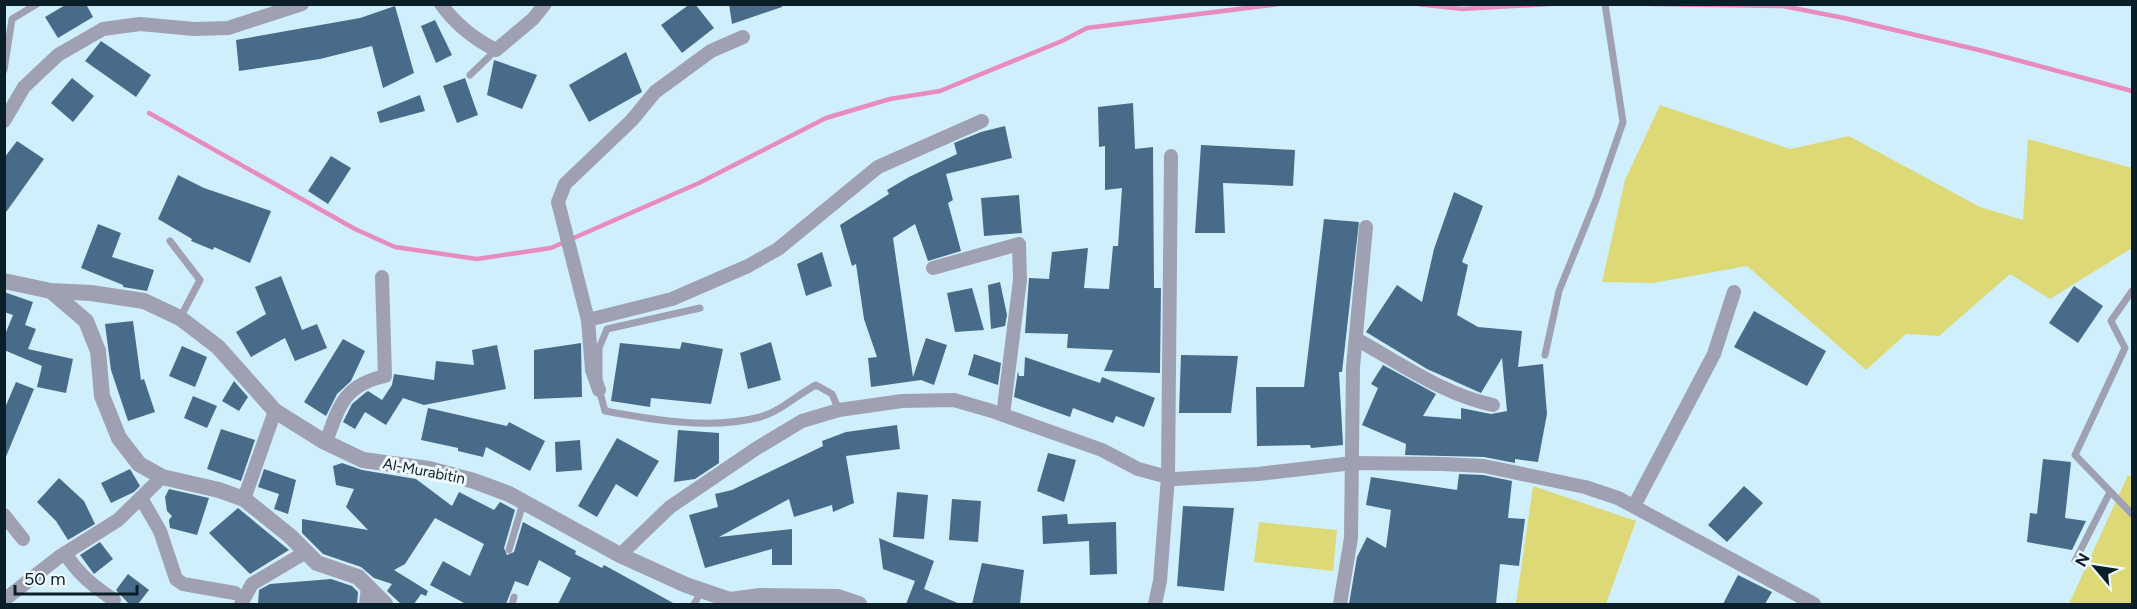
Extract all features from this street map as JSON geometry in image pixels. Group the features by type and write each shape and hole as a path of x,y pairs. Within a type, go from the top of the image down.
{"street":[{"path":"4,121 24,87 58,55 103,29 140,24 194,29 228,28 302,4"},
{"path":"441,4 452,20 476,40 496,50 533,19 545,4"},
{"path":"599,390 592,370 588,320 558,202 565,184 632,120 655,92 711,51 743,37"},
{"path":"588,320 672,299 748,266 778,249 878,167 982,121"},
{"path":"1155,604 1160,581 1168,477 1171,156"},
{"path":"1340,604 1351,538 1356,339 1366,227"},
{"path":"933,268 1019,243 1020,280 1003,415"},
{"path":"326,442 346,397 356,385 385,376 382,277"},
{"name":"Al-Murabitin","path":"4,281 51,291 91,293 144,301 180,318 218,347 275,411 326,442 363,460 429,469 474,481 523,503 698,598 733,602 760,596 838,597 859,604"},
{"path":"51,291 86,321 98,351 102,396 119,438 139,464 162,477 219,490 244,500 317,563 358,577 385,604"},
{"path":"1634,507 1714,354 1734,292"},
{"path":"1356,339 1450,392 1473,401 1493,405"},
{"path":"620,555 670,507 757,448 802,421 839,410 902,401 954,400 1102,450 1138,469 1168,477 1258,474 1353,463 1484,466 1585,487 1618,498 1814,604"},
{"path":"244,500 275,411"},
{"path":"4,600 65,553 118,520 162,477"},
{"path":"141,498 160,531 176,579 183,584 238,599 252,584 306,552"},
{"path":"4,515 23,539"},
{"path":"65,553 77,571 91,585 114,600 112,604"},
{"path":"366,604 368,586"}],"lane":[{"path":"4,70 12,19 37,4"},
{"path":"1545,355 1558,291 1597,197 1623,122 1605,4"},
{"path":"470,75 496,50"},
{"path":"170,241 200,280 180,318"},
{"path":"2133,291 2111,321 2125,348 2075,455 2133,514"},
{"path":"700,308 607,328 599,348 599,390 605,411 643,418 724,421 762,417 816,385 832,394 839,410"},
{"path":"2074,561 2110,492"},
{"path":"509,550 523,503"}],"shaded area":[{"path":"1660,105 1790,149 1849,136 1980,207 2023,220 2028,139 2132,168 2132,248 2050,299 2010,274 1939,336 1906,334 1866,370 1747,266 1653,283 1602,282 1625,180"},
{"path":"2128,475 2132,477 2132,604 2069,604"},
{"path":"1533,486 1636,521 1606,604 1516,604"},
{"path":"1259,522 1337,530 1333,571 1254,562"}],"building":[{"path":"67,4 86,4 93,17 58,38 45,17"},
{"path":"690,4 695,4 714,28 682,53 661,25"},
{"path":"729,4 782,4 782,7 732,24"},
{"path":"395,6 414,73 383,88 372,46 320,59 239,71 236,40 360,18"},
{"path":"435,20 452,55 436,63 421,26"},
{"path":"101,41 151,75 136,97 85,61"},
{"path":"626,52 642,92 589,122 569,85"},
{"path":"494,60 537,75 522,109 487,95"},
{"path":"72,78 94,96 73,122 51,103"},
{"path":"465,78 478,115 457,123 443,86"},
{"path":"420,95 425,111 380,123 377,112"},
{"path":"1133,103 1135,149 1153,147 1154,288 1161,288 1160,373 1104,371 1113,350 1067,348 1068,334 1025,333 1029,278 1049,279 1052,252 1088,248 1084,288 1109,289 1113,246 1118,246 1122,188 1105,190 1105,146 1099,147 1098,107"},
{"path":"1005,126 1012,158 946,174 953,200 948,203 961,251 928,261 915,224 893,238 913,377 926,338 947,345 934,385 921,380 871,387 868,358 877,357 864,319 856,264 852,266 840,225 889,194 887,190 957,154 954,143 981,132"},
{"path":"17,141 44,159 4,215 4,158"},
{"path":"1201,145 1295,150 1293,186 1223,183 1225,233 1195,233"},
{"path":"331,156 351,168 328,204 308,191"},
{"path":"178,175 204,188 271,211 250,263 214,247 213,250 191,241 192,239 158,219"},
{"path":"1454,192 1483,206 1462,262 1468,265 1457,315 1478,327 1522,331 1518,367 1543,364 1547,414 1538,462 1515,459 1515,463 1484,457 1405,455 1406,444 1362,425 1378,388 1371,384 1383,365 1436,394 1423,416 1461,419 1461,408 1491,414 1507,411 1502,358 1481,393 1427,369 1366,332 1397,285 1422,302 1434,249"},
{"path":"1019,195 1022,233 984,236 981,198"},
{"path":"1324,219 1359,222 1342,372 1339,372 1343,445 1311,448 1310,445 1257,446 1256,387 1304,387"},
{"path":"98,224 121,233 112,257 154,270 147,291 123,287 123,285 81,268"},
{"path":"822,252 832,286 806,296 797,264"},
{"path":"281,276 302,330 317,324 327,348 295,361 285,338 251,357 236,332 266,314 255,287"},
{"path":"1000,282 1007,315 1005,326 991,329 988,285"},
{"path":"2074,286 2103,306 2078,343 2049,323"},
{"path":"972,288 984,330 955,332 947,293"},
{"path":"4,292 33,302 25,325 36,329 28,349 73,359 66,393 37,387 42,366 4,350 4,337 13,315 4,312"},
{"path":"1754,311 1826,351 1807,386 1734,347"},
{"path":"133,321 141,380 144,379 155,412 128,421 111,370 105,324"},
{"path":"343,339 365,351 351,381 337,394 326,416 304,402"},
{"path":"682,342 723,349 711,404 651,398 650,407 611,401 620,343 680,349"},
{"path":"771,342 781,380 748,389 740,353"},
{"path":"581,343 582,397 534,399 534,350"},
{"path":"497,345 506,389 424,405 403,398 386,425 365,412 355,429 343,422 352,404 368,391 382,400 392,385 394,374 434,380 436,361 474,365 472,350"},
{"path":"182,346 207,357 195,387 169,376"},
{"path":"974,354 1001,363 998,385 968,375"},
{"path":"1181,355 1238,356 1231,413 1179,413"},
{"path":"1025,357 1100,383 1102,377 1155,398 1144,427 1116,416 1113,423 1073,408 1070,417 1014,397 1018,371 1019,376 1024,376"},
{"path":"234,381 248,397 239,411 222,401"},
{"path":"16,382 34,389 5,459 4,410"},
{"path":"193,396 217,406 207,428 184,418"},
{"path":"428,408 507,426 509,422 545,441 530,471 486,447 483,457 458,451 458,448 421,440"},
{"path":"897,425 900,449 846,456 854,503 833,512 832,505 794,517 789,499 719,537 792,529 792,565 772,565 772,549 705,568 689,515 718,507 715,494 732,490 823,446 822,441 846,432"},
{"path":"221,429 255,440 241,481 207,469"},
{"path":"678,430 719,433 719,463 695,479 674,482"},
{"path":"617,438 659,461 637,497 616,484 597,517 578,506"},
{"path":"580,440 582,470 556,472 555,442"},
{"path":"1048,453 1076,460 1064,502 1037,491"},
{"path":"2043,459 2071,462 2065,518 2086,521 2072,550 2027,542 2030,513 2037,514"},
{"path":"342,463 362,470 416,479 452,506 459,492 494,510 500,502 515,510 504,548 507,555 514,552 523,522 576,551 575,554 602,568 604,565 675,604 558,604 571,578 539,560 528,586 515,581 506,604 466,604 430,585 443,561 470,576 484,544 435,518 405,564 394,570 428,591 426,596 421,594 414,604 401,604 387,591 392,584 374,578 361,567 323,554 302,533 302,519 368,530 346,507 354,489 336,485 333,466"},
{"path":"130,469 140,486 134,492 111,503 101,483"},
{"path":"264,469 296,480 288,514 274,509 279,494 258,487"},
{"path":"1459,474 1483,475 1512,481 1508,518 1525,519 1519,566 1500,564 1496,604 1349,604 1357,557 1367,537 1386,548 1391,510 1366,505 1371,477 1457,490"},
{"path":"59,478 84,501 95,524 68,540 56,521 37,502"},
{"path":"1744,486 1763,503 1727,542 1708,525"},
{"path":"169,489 209,498 197,535 170,528 169,520 172,516 167,511 165,497"},
{"path":"897,492 928,495 924,539 893,537"},
{"path":"952,499 981,501 978,542 949,540"},
{"path":"1183,506 1234,508 1224,591 1177,586"},
{"path":"238,508 289,550 250,574 209,533"},
{"path":"1067,514 1068,524 1116,522 1117,574 1090,575 1089,541 1043,544 1042,516"},
{"path":"879,538 934,561 924,589 960,604 906,604 915,581 883,569"},
{"path":"100,542 113,559 94,574 80,555"},
{"path":"982,563 1024,570 1020,604 972,604"},
{"path":"128,574 149,590 138,604 129,604 116,590"},
{"path":"1738,575 1772,592 1765,604 1723,604"},
{"path":"331,579 352,586 358,592 357,604 258,604 259,590 270,584"}],"waterway":[{"path":"149,113 355,229 395,247 477,259 551,248 699,183 826,118 890,99 940,91 1062,41 1087,28 1279,4"},
{"path":"1418,4 1462,9 1550,4"},
{"path":"1650,4 1783,6 1983,51 2132,91"}]}
